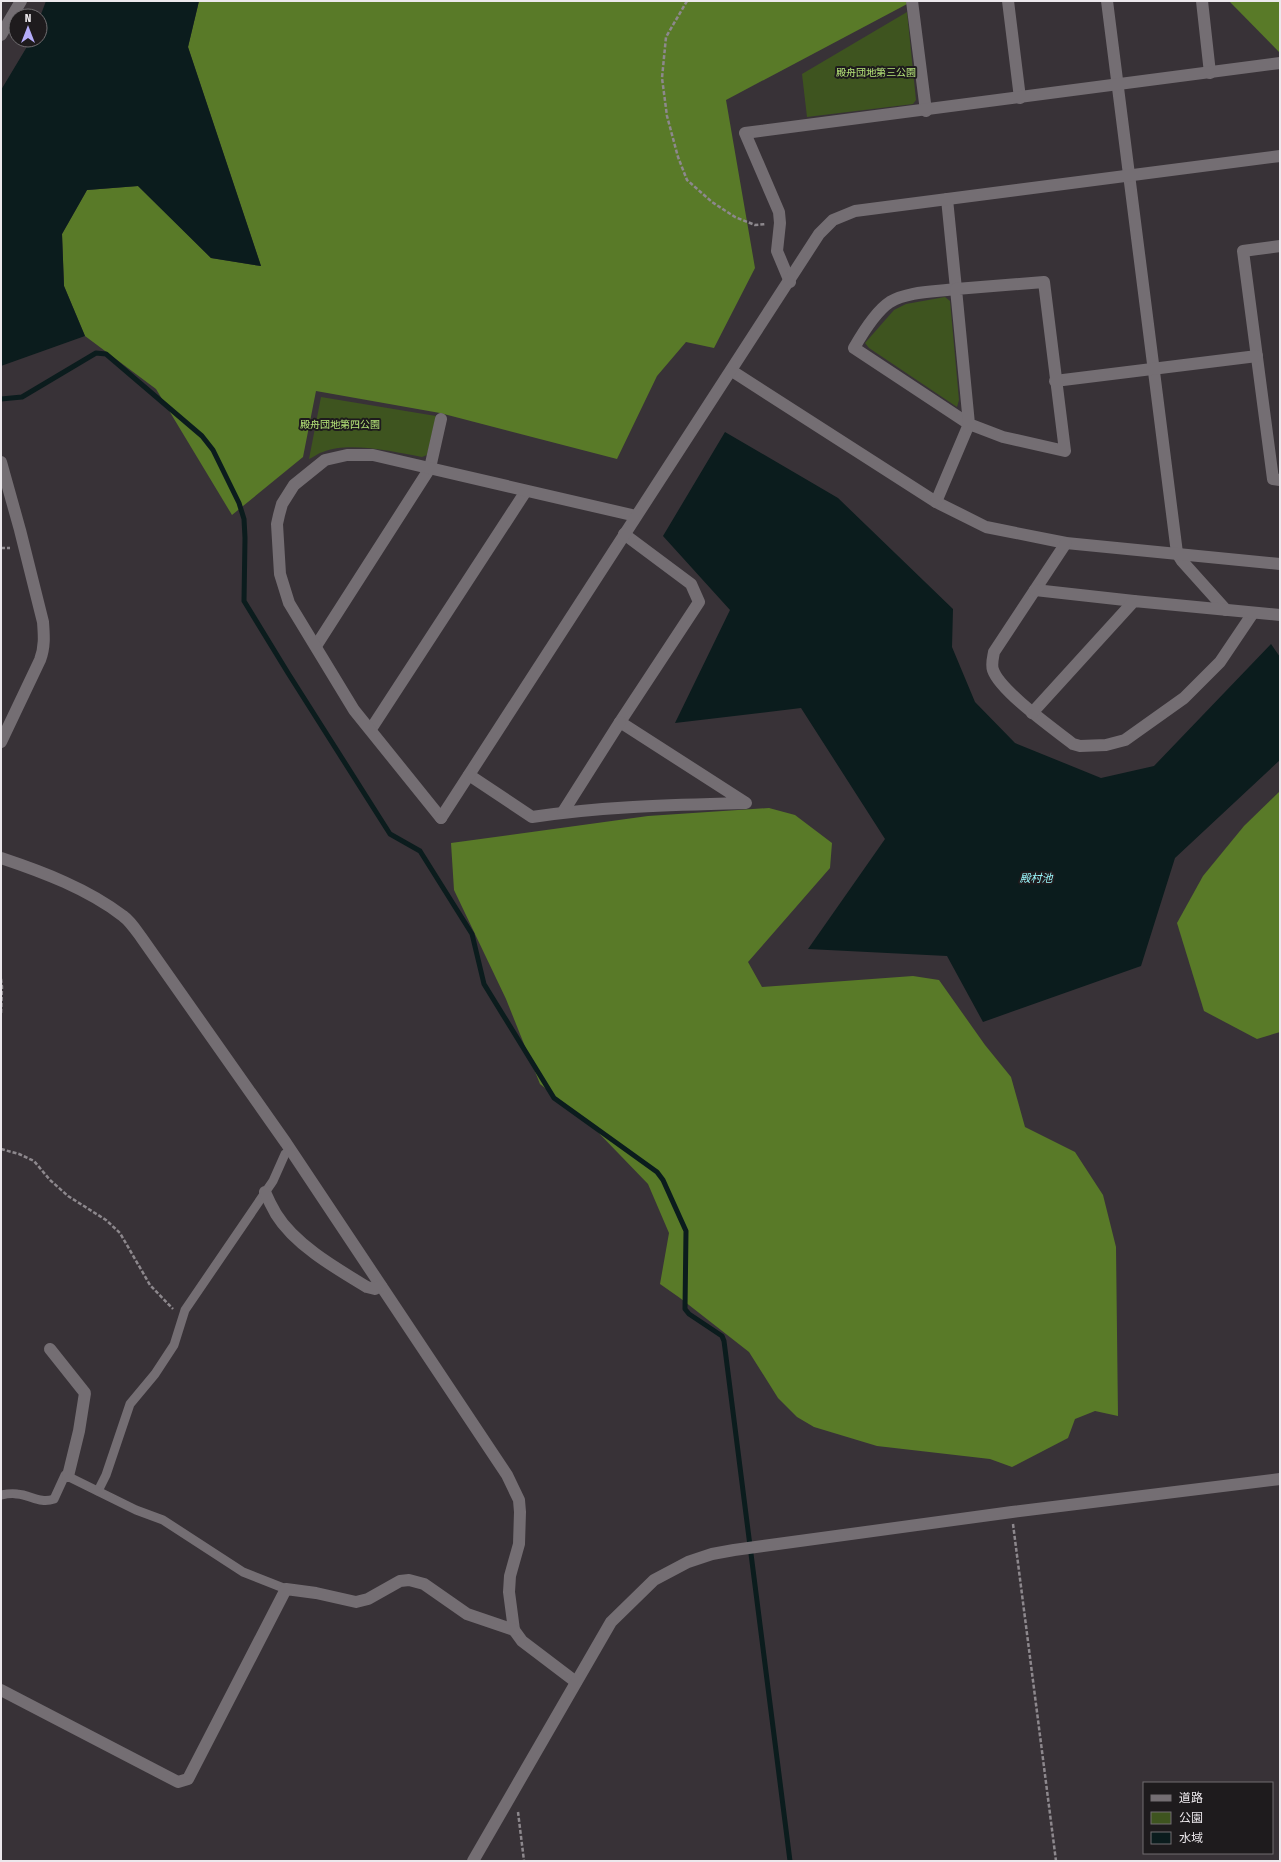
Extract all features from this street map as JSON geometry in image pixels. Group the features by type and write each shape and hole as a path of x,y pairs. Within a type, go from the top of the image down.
{"street":[{"path":"1,35 21,1"},
{"path":"912,1 926,111"},
{"path":"1008,1 1020,98"},
{"path":"1107,1 1177,553 1182,561 1226,610"},
{"path":"1202,1 1210,73"},
{"path":"790,282 777,251 780,223 779,212 745,133 926,111 1280,64"},
{"path":"636,516 373,455 347,455 325,460 294,485 282,504 277,524 280,574 289,603 354,710 441,818 624,534 636,516 732,371 790,282 819,234 833,220 854,211 1280,156"},
{"path":"936,502 969,424 947,199"},
{"path":"1280,246 1243,251 1273,479 1280,480"},
{"path":"1044,282 1056,381 1065,451 1003,437 969,424 854,348 863,333 890,303 909,295 1044,282"},
{"path":"1056,381 1257,356"},
{"path":"732,371 936,502 986,527 1066,543 1280,564"},
{"path":"316,646 430,468 441,420"},
{"path":"1,462 24,542 43,622 44,635 43,653 1,742"},
{"path":"371,730 526,491"},
{"path":"563,812 698,602 691,584 624,534"},
{"path":"1066,543 994,652 992,669 996,678 1032,713 1073,744 1080,746 1106,745 1125,740 1184,698 1220,662 1252,613"},
{"path":"1035,590 1280,615"},
{"path":"1032,713 1134,601"},
{"path":"469,775 532,817 563,812 632,806 746,803 620,722"},
{"path":"1,858 53,877 102,902 125,917 150,950 291,1150 507,1475 519,1500 519,1544 510,1576 509,1592 514,1630 522,1641 576,1682"},
{"path":"265,1192 277,1215 287,1228 315,1254 368,1287 375,1288 381,1286"},
{"path":"50,1349 85,1393 79,1431 68,1476"},
{"path":"473,1861 612,1622 624,1608 654,1580 688,1562 712,1554 734,1550 1012,1512 1280,1479"},
{"path":"1,1690 178,1782 188,1779 286,1589 316,1593 356,1602 368,1599 400,1581 409,1580 424,1584 467,1614 514,1630"}],"lane":[{"path":"98,1492 106,1474 130,1404 155,1374 174,1345 185,1310 273,1181 285,1154 291,1150"},
{"path":"1,1495 18,1494 48,1501 54,1499 65,1474 136,1510 163,1520 243,1572 286,1589"}],"path":[{"path":"687,1 666,37 662,78 667,116 678,157 687,180 712,202 736,217 755,225 780,223"},
{"path":"1,979 1,1015"},
{"path":"1,1149 19,1154 34,1161 50,1180 68,1196 106,1220 120,1233 150,1285 182,1320"},
{"path":"1012,1512 1056,1861"},
{"path":"515,1788 524,1861"}],"green space":[{"path":"199,1 907,1 909,3 726,100 755,268 714,348 686,342 657,376 617,459 440,413 316,391 303,457 232,515 156,389 85,336 64,286 62,234 87,190 138,186 211,258 261,266 188,47"},
{"path":"1229,1 1280,1 1280,53"},
{"name":"殿舟団地第三公園","path":"907,12 916,100 913,104 807,117 802,74"},
{"path":"945,297 950,301 959,400 957,407 869,348 865,343 894,310 906,304"},
{"name":"殿舟団地第四公園","path":"321,397 436,416 427,455 422,457 372,448 346,447 321,453 309,459"},
{"path":"1280,791 1280,1032 1257,1039 1204,1011 1177,923 1203,876 1244,826"},
{"path":"769,808 795,815 832,843 830,868 748,962 762,987 913,976 939,980 985,1045 1011,1077 1025,1127 1075,1152 1103,1195 1116,1247 1118,1416 1095,1411 1075,1419 1068,1438 1012,1467 990,1459 877,1446 814,1427 797,1417 778,1398 749,1352 660,1284 669,1233 648,1184 591,1125 540,1084 506,999 454,890 451,843 648,816"}],"water":[{"path":"46,1 199,1 188,47 261,266 211,258 138,186 87,190 62,234 64,286 85,336 1,366 1,90 26,48 48,48 48,8 43,8"},
{"name":"殿村池","path":"725,432 838,498 953,609 952,647 975,702 1015,743 1101,778 1154,766 1271,644 1280,657 1280,760 1175,858 1141,966 983,1022 947,956 808,949 885,839 801,708 675,723 730,610 663,536"}],"waterway":[{"path":"1,399 22,397 96,353 106,354 202,436 213,450 239,503 244,519 244,601 288,673 390,834 420,851 472,934 484,984 554,1098 657,1172 663,1180 686,1231 685,1309 689,1314 722,1336 724,1341 790,1861"}]}
